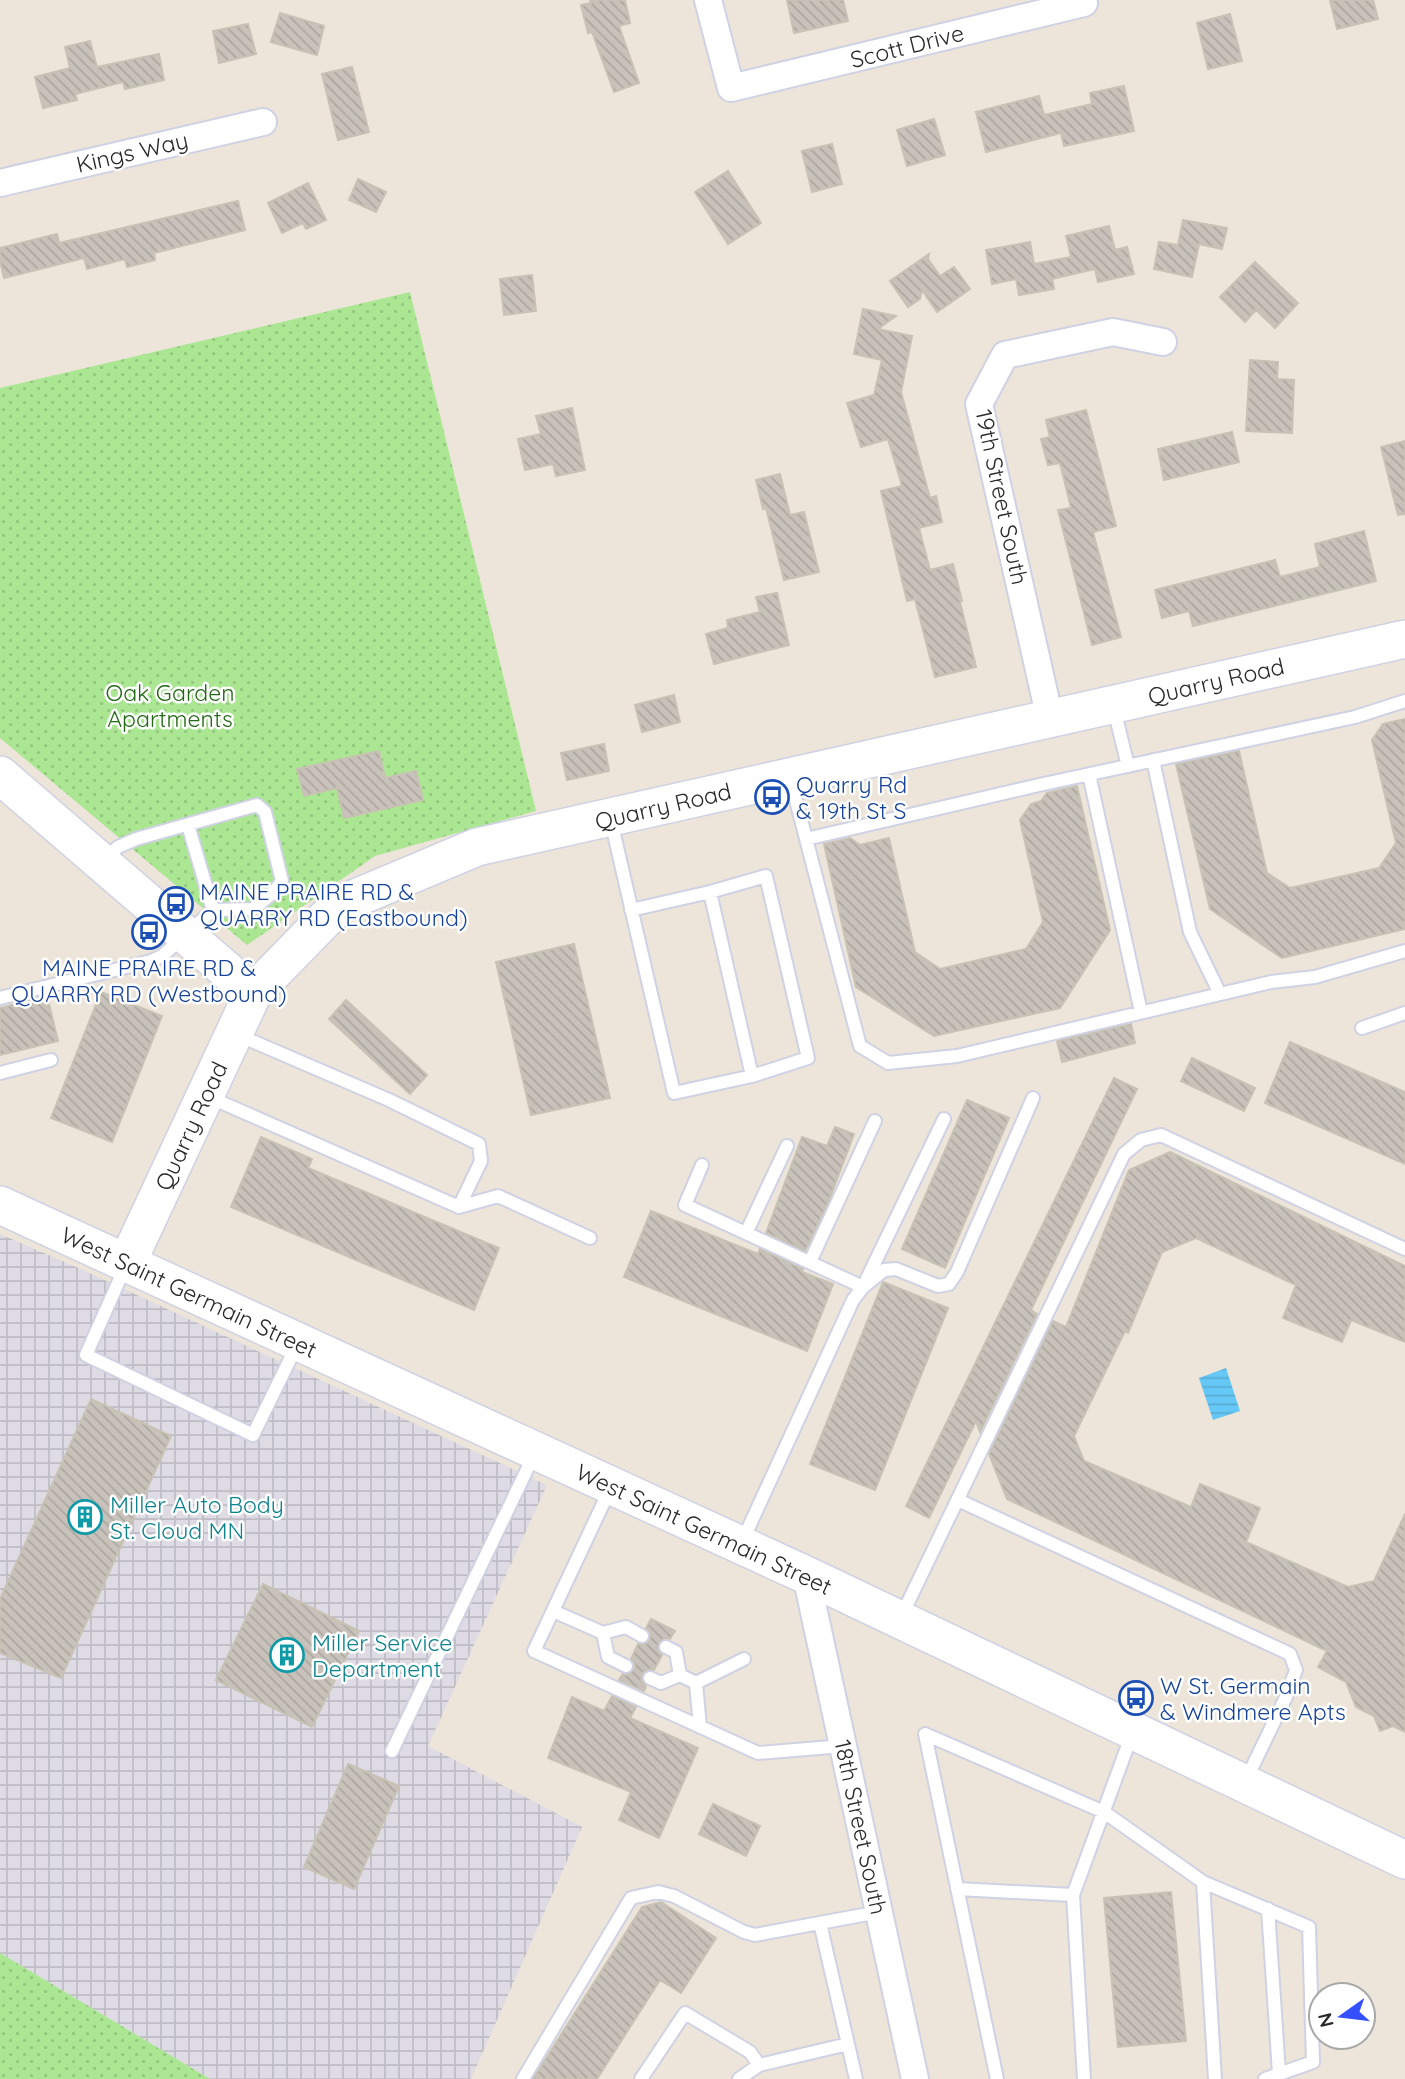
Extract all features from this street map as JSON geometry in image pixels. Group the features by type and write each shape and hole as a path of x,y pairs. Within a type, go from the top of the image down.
{"street":[{"name":"Scott Drive","path":"708,0 730,88 1083,2"},
{"name":"Kings Way","path":"0,183 263,122"},
{"name":"19th Street South","path":"1050,719 979,404 1004,355 1113,332 1163,341"},
{"name":"Quarry Road","path":"127,1263 253,993 339,905 477,847 1405,639"},
{"path":"2,782 101,862 253,993"},
{"name":"West Saint Germain Street","path":"0,1205 806,1575 1405,1860"},
{"name":"18th Street South","path":"806,1575 915,2079"}],"lane":[{"path":"806,839 1355,717 1405,701"},
{"path":"1113,705 1128,766"},
{"path":"1153,760 1191,932 1220,994"},
{"path":"1089,774 1142,1012"},
{"path":"790,777 860,1046 888,1063 957,1056 1270,982 1315,977 1405,951"},
{"path":"0,998 151,961 162,956 213,910 253,909 274,892 282,881 265,812 257,805 136,839 118,847 101,862"},
{"path":"610,817 631,910 674,1093 752,1076 808,1058 766,876 631,910"},
{"path":"188,825 213,910"},
{"path":"710,892 752,1076"},
{"path":"1362,1028 1405,1013"},
{"path":"234,1034 389,1100 479,1144 481,1161 459,1208"},
{"path":"0,1073 51,1060"},
{"path":"205,1096 459,1208 498,1196 590,1238"},
{"path":"863,1287 884,1270 896,1269 938,1286 949,1284 957,1272 1033,1098"},
{"path":"741,1545 853,1300 863,1287 944,1119"},
{"path":"810,1262 875,1121"},
{"path":"900,1620 1124,1154 1141,1140 1161,1135 1405,1249"},
{"path":"746,1233 787,1146"},
{"path":"702,1165 685,1205 863,1287"},
{"path":"127,1263 86,1355 253,1435 298,1342"},
{"path":"392,1751 536,1451"},
{"path":"612,1486 534,1651 758,1754 843,1746"},
{"path":"958,1500 1290,1654 1296,1670 1244,1782"},
{"path":"553,1611 603,1633 626,1627 642,1636"},
{"path":"603,1633 608,1657 626,1667"},
{"path":"666,1647 676,1652 680,1675"},
{"path":"696,1684 744,1659"},
{"path":"680,1675 696,1684"},
{"path":"650,1678 661,1683 680,1675"},
{"path":"696,1684 700,1727"},
{"path":"1083,2079 1073,1895 1134,1730"},
{"path":"997,2079 925,1734 1104,1812 1203,1882 1309,1927 1313,2062 1265,2079"},
{"path":"1203,1882 1215,2079"},
{"path":"957,1889 1073,1895"},
{"path":"523,2079 631,1898 658,1892 674,1896 744,1932 755,1934 879,1912"},
{"path":"1268,1909 1279,2073"},
{"path":"820,1923 856,2079"},
{"path":"641,2079 685,2013 750,2052 759,2065"},
{"path":"739,2079 759,2065 848,2044"}],"shaded area":[{"path":"0,1234 547,1485 428,1746 582,1827 471,2079 210,2079 0,1953"}],"green space":[{"name":"Oak Garden Apartments","path":"410,292 536,811 375,856 247,945 0,738 0,388"},
{"path":"0,1953 210,2079 0,2079"}],"water":[{"path":"1226,1368 1240,1411 1213,1420 1199,1378"}],"building":[{"path":"590,0 625,0 630,23 619,26 639,83 614,92 592,32 588,33 581,5 591,3"},
{"path":"787,0 843,0 848,21 794,33"},
{"path":"1330,0 1373,0 1378,19 1337,29"},
{"path":"280,13 324,26 317,55 271,42"},
{"path":"1230,14 1242,61 1208,69 1197,23"},
{"path":"248,24 256,54 219,63 213,31"},
{"path":"90,41 97,67 159,54 164,80 125,89 123,82 75,94 77,100 43,108 35,77 70,68 65,47"},
{"path":"352,67 369,132 338,140 322,74"},
{"path":"1124,86 1134,131 1064,146 1061,133 986,152 976,112 1039,96 1044,115 1092,104 1090,93"},
{"path":"934,119 945,155 907,166 897,130"},
{"path":"832,144 842,184 812,192 802,151"},
{"path":"728,171 761,223 728,244 695,192"},
{"path":"358,179 386,192 376,212 349,200"},
{"path":"308,183 326,220 306,229 303,223 282,233 268,203"},
{"path":"238,201 245,230 154,253 155,260 127,267 125,259 87,269 84,258 4,278 0,248 57,234 59,243"},
{"path":"1183,220 1227,228 1222,249 1199,244 1192,277 1154,269 1159,242 1178,245"},
{"path":"1109,226 1115,250 1127,247 1134,274 1098,282 1095,269 1052,279 1054,289 1019,295 1016,279 992,284 986,250 1030,242 1034,264 1071,257 1066,236"},
{"path":"929,254 928,259 940,276 954,267 970,289 937,312 922,290 920,299 908,307 890,281"},
{"path":"1255,262 1298,303 1275,328 1256,310 1245,322 1220,297"},
{"path":"532,275 536,311 504,315 500,279"},
{"path":"863,309 896,316 878,329 912,336 901,392 930,498 936,496 942,522 919,528 930,570 953,564 976,667 935,677 915,599 907,601 881,491 902,486 888,439 861,447 847,403 874,395 882,360 854,354"},
{"path":"1250,360 1278,362 1277,379 1294,380 1292,433 1246,431"},
{"path":"572,408 585,470 556,476 553,464 525,470 518,439 541,434 536,416"},
{"path":"1086,410 1116,526 1093,532 1121,637 1092,645 1058,510 1071,508 1060,463 1048,465 1041,439 1050,437 1046,420"},
{"path":"1232,432 1239,462 1164,480 1158,449"},
{"path":"1405,441 1405,514 1398,515 1381,447"},
{"path":"780,474 790,515 804,512 819,572 784,580 756,480"},
{"path":"1364,531 1376,581 1193,626 1189,611 1162,618 1155,590 1275,560 1280,577 1320,567 1315,544"},
{"path":"777,593 789,645 714,664 706,634 728,628 727,620 760,612 756,597"},
{"path":"674,695 680,722 642,732 635,705"},
{"path":"1405,719 1405,929 1282,958 1210,909 1176,764 1239,751 1267,873 1290,888 1379,868 1396,843 1372,740 1383,724"},
{"path":"604,744 609,771 567,780 561,753"},
{"path":"379,751 385,778 416,771 423,800 344,818 337,788 304,796 297,769"},
{"path":"1077,786 1110,930 1060,1008 934,1036 856,987 824,844 850,838 860,845 889,838 915,952 940,969 1026,949 1043,922 1020,820 1031,804 1041,801 1047,793"},
{"path":"574,944 610,1098 531,1115 496,962"},
{"path":"101,992 162,1016 112,1142 51,1118"},
{"path":"47,996 58,1041 0,1055 0,1008"},
{"path":"346,1000 427,1075 410,1094 329,1019"},
{"path":"1131,1024 1135,1043 1062,1062 1057,1041"},
{"path":"1290,1042 1405,1092 1405,1164 1265,1103"},
{"path":"1192,1058 1255,1088 1244,1111 1181,1081"},
{"path":"1114,1078 1137,1089 1031,1310 1037,1314 980,1432 976,1421 929,1518 906,1506"},
{"path":"967,1100 1009,1118 945,1268 902,1249"},
{"path":"835,1127 854,1134 828,1203 805,1251 766,1233 802,1137 827,1146"},
{"path":"261,1137 312,1159 308,1168 499,1248 474,1310 231,1207"},
{"path":"1170,1152 1405,1266 1405,1342 1351,1320 1342,1342 1283,1318 1296,1285 1196,1238 1162,1252 1128,1333 1125,1331 1074,1436 1084,1461 1191,1507 1200,1484 1260,1508 1246,1542 1348,1587 1374,1581 1405,1514 1405,1732 1393,1726 1380,1731 1374,1716 1356,1707 1346,1682 1318,1667 1327,1651 1007,1499 989,1454 1053,1321 1066,1327 1129,1170"},
{"path":"651,1211 758,1254 760,1249 803,1269 802,1272 833,1284 807,1351 624,1277"},
{"path":"883,1282 948,1308 875,1490 810,1464"},
{"name":"Miller Auto Body St. Cloud MN","path":"91,1399 171,1436 61,1678 0,1653 0,1599"},
{"name":"Miller Service Department","path":"263,1584 359,1631 312,1727 216,1680"},
{"path":"651,1619 675,1631 670,1639 665,1638 659,1643 657,1648 662,1655 654,1670 648,1669 642,1674 641,1680 646,1686 644,1691 619,1680 623,1674 627,1675 633,1670 635,1665 631,1659 638,1644 646,1644 650,1640 650,1632 646,1628"},
{"path":"612,1696 636,1707 630,1718 698,1748 659,1838 619,1820 631,1792 548,1758 572,1697 604,1711"},
{"path":"348,1764 399,1786 354,1889 304,1867"},
{"path":"713,1804 760,1826 746,1856 699,1834"},
{"path":"1171,1892 1186,2041 1118,2047 1104,1898"},
{"path":"661,1902 716,1938 681,1993 660,1980 597,2079 533,2079 642,1907"}],"place":[{"name":"Quarry Rd & 19th St S","path":"772,797"},
{"name":"MAINE PRAIRE RD & QUARRY RD (Eastbound)","path":"176,904"},
{"name":"MAINE PRAIRE RD & QUARRY RD (Westbound)","path":"149,932"},
{"name":"Miller Auto Body St. Cloud MN","path":"85,1517"},
{"name":"Miller Service Department","path":"287,1655"},
{"name":"W St. Germain & Windmere Apts","path":"1136,1698"}]}
